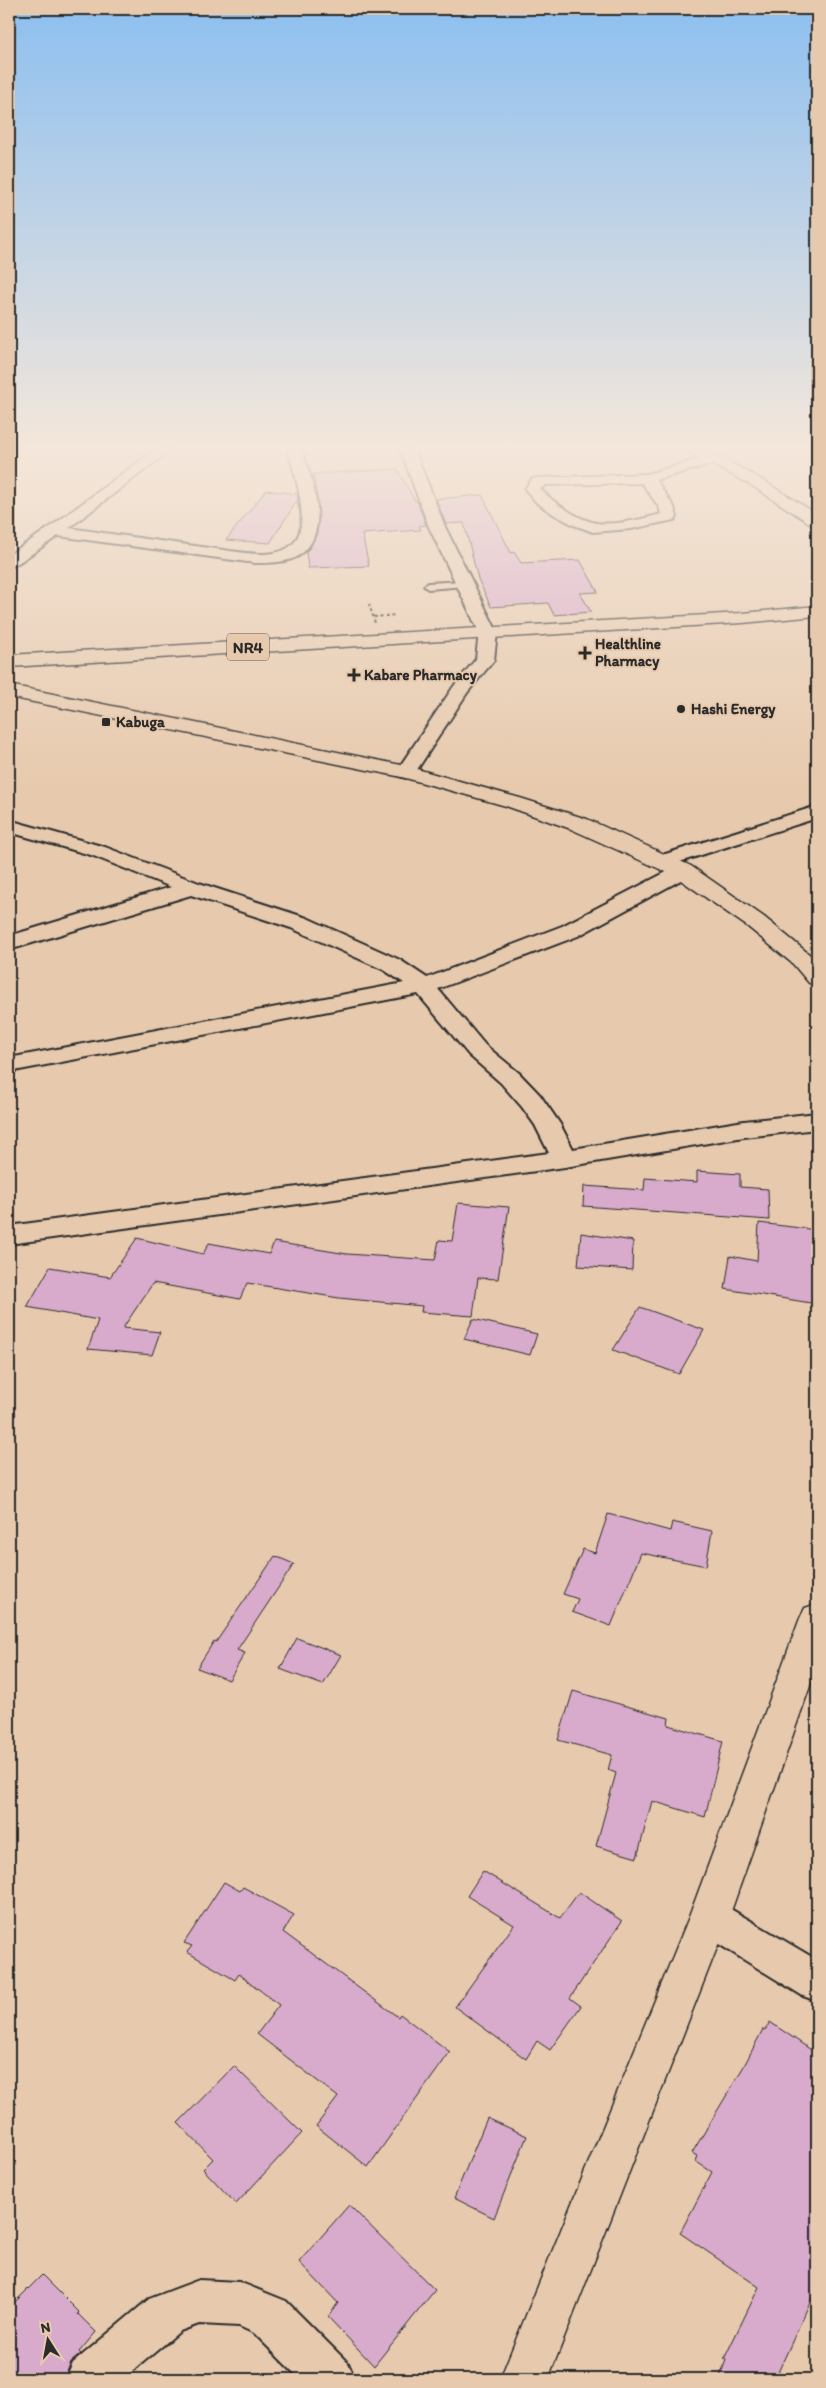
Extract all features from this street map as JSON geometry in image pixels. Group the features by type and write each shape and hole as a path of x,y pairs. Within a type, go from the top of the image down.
{"main road":[{"name":"NR4","path":"9,661 742,618 817,611"},
{"path":"10,693 257,740 406,772 513,802 579,824 684,871 756,922 801,959 817,978"},
{"path":"524,2379 709,1917 817,1618"}],"street":[{"path":"406,772 460,690 485,660 488,632 452,560"},
{"path":"663,861 817,812"},
{"path":"9,826 98,851 191,888 299,922 392,965 424,986 445,1014 477,1050 510,1078 531,1101 547,1124 565,1159"},
{"path":"9,1065 302,1011 424,986 452,977 570,930 684,871"},
{"path":"9,943 191,888"},
{"path":"9,1235 565,1159 744,1129 817,1121"},
{"path":"709,1917 817,1982"},
{"path":"89,2379 165,2314 199,2302 240,2304 270,2317 332,2379"}],"lane":[{"path":"428,586 463,584"}],"path":[{"path":"374,617 395,615"}],"building":[{"path":"307,560 368,560 369,566 308,568"},
{"path":"473,560 519,560 521,563 580,560 598,592 580,593 591,612 554,615 548,603 491,607 478,579"},
{"path":"697,1171 740,1174 740,1187 768,1189 769,1220 583,1206 584,1186 644,1190 645,1178 697,1182"},
{"path":"458,1203 509,1207 498,1279 478,1278 473,1316 421,1312 422,1306 339,1298 247,1283 240,1299 153,1283 123,1328 160,1332 152,1355 88,1349 98,1320 27,1307 50,1267 110,1277 137,1238 203,1254 209,1243 269,1254 274,1242 347,1254 435,1260 439,1240 452,1241"},
{"path":"759,1223 817,1230 817,1304 725,1289 730,1256 757,1261"},
{"path":"581,1233 633,1241 632,1270 578,1266"},
{"path":"640,1307 704,1330 679,1374 613,1350"},
{"path":"473,1319 537,1334 530,1355 464,1339"},
{"path":"608,1514 670,1531 672,1522 712,1531 706,1566 641,1553 611,1626 572,1612 578,1599 563,1594 583,1549 595,1553"},
{"path":"275,1556 294,1564 237,1650 245,1653 229,1680 197,1668 214,1641 216,1642"},
{"path":"297,1638 341,1655 323,1685 280,1669"},
{"path":"573,1691 669,1718 668,1725 723,1741 705,1817 652,1801 637,1858 596,1846 616,1773 608,1770 612,1755 558,1740"},
{"path":"483,1871 560,1918 579,1892 622,1921 570,1998 581,2006 550,2050 537,2041 526,2059 455,2007 514,1925 467,1896"},
{"path":"224,1882 240,1891 243,1887 294,1915 283,1932 398,2017 400,2014 450,2052 368,2167 316,2126 338,2097 257,2034 279,2005 239,1974 235,1980 187,1952 192,1946 184,1943"},
{"path":"770,2022 817,2054 817,2287 775,2379 719,2379 726,2360 724,2359 759,2287 680,2233 712,2172 695,2161 697,2156 692,2153 744,2066 763,2029 765,2030"},
{"path":"234,2066 302,2133 236,2204 203,2169 213,2159 178,2123"},
{"path":"487,2118 527,2136 494,2218 454,2198"},
{"path":"349,2205 435,2290 374,2366 328,2317 338,2303 299,2262"},
{"path":"42,2275 96,2332 79,2352 81,2354 71,2362 64,2379 9,2379 9,2308"}],"place":[{"name":"Healthline Pharmacy","path":"585,653"},
{"name":"Kabare Pharmacy","path":"354,675"},
{"name":"Hashi Energy","path":"681,709"},
{"name":"Kabuga","path":"106,722"}]}
